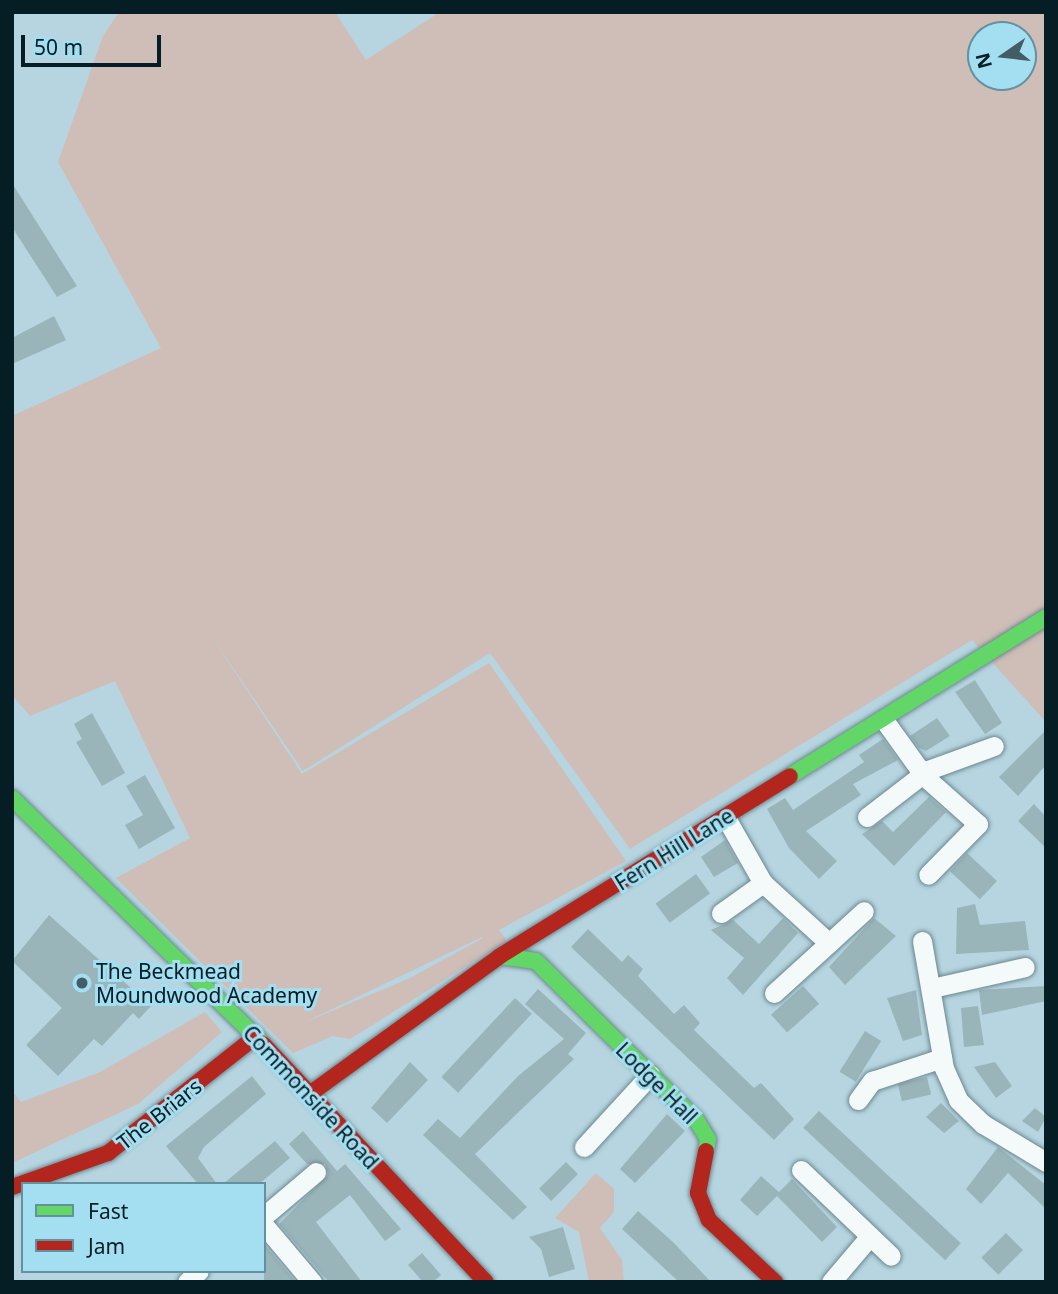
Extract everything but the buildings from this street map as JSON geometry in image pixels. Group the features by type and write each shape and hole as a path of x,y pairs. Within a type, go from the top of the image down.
{"street":[{"name":"Fern Hill Lane","path":"311,1093 500,956 1046,617"},
{"path":"884,720 923,774 978,824 928,876"},
{"path":"867,817 923,774 994,746"},
{"name":"Commonside Road","path":"12,798 256,1035 486,1282"},
{"path":"726,818 763,883 830,943"},
{"path":"721,913 763,883"},
{"path":"774,993 864,911"},
{"path":"922,941 942,1058 958,1100 983,1124 1046,1162"},
{"name":"Lodge Hall","path":"500,956 536,961 650,1075 708,1139 698,1193 709,1220 775,1282"},
{"path":"932,988 1024,967"},
{"name":"The Briars","path":"26,1182 108,1153 256,1035"},
{"path":"858,1100 873,1081 942,1058"},
{"path":"584,1147 650,1075"},
{"path":"801,1170 891,1256"},
{"path":"266,1214 316,1172"},
{"path":"266,1227 312,1282"},
{"path":"831,1282 870,1236"}],"shaded area":[{"path":"119,12 335,12 366,60 440,12 1046,12 1046,722 972,640 630,849 490,653 303,771 204,625 302,774 489,663 626,861 499,930 507,941 350,1039 333,1036 293,1053 116,878 190,838 115,681 30,716 12,695 12,416 161,348 58,162 103,36","holes":["483,938 410,978 303,1023"]},
{"path":"205,1012 222,1032 138,1104 12,1163 12,1091 21,1102 100,1072"},
{"path":"596,1173 614,1189 614,1212 600,1228 622,1260 624,1282 589,1282 579,1232 555,1218"}],"traffic: fast":[{"path":"790,776 1046,617"},
{"path":"12,798 263,1044"},
{"path":"500,956 536,961 697,1121 708,1139 706,1151"}],"traffic: jam":[{"path":"311,1093 500,956 790,776"},
{"path":"26,1182 108,1153 256,1036"},
{"path":"263,1044 486,1282"},
{"path":"706,1151 698,1193 709,1220 775,1282"},
{"path":"12,1187 21,1184"}],"place":[{"name":"The Beckmead Moundwood Academy","path":"82,983"}]}
